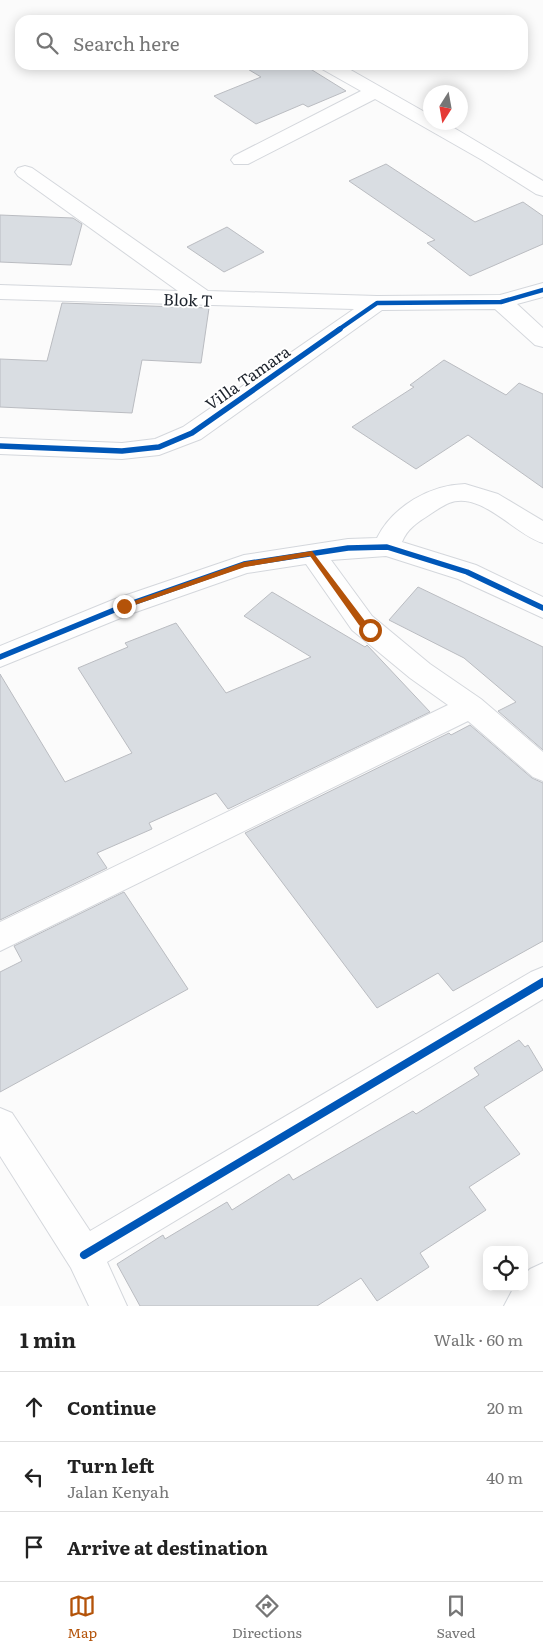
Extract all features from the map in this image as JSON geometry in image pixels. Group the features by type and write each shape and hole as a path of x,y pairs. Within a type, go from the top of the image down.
{"street":[{"path":"337,70 489,156 543,190"},
{"path":"241,160 374,92"},
{"path":"25,172 204,299"},
{"path":"377,303 501,302 543,290"},
{"name":"Blok T","path":"0,292 377,303"},
{"path":"501,302 543,340"},
{"name":"Villa Tamara","path":"0,446 122,451 159,447 192,433 377,303"},
{"path":"387,547 391,533 404,519 435,498 452,493 467,494 488,500 543,534"},
{"path":"0,656 124,606 244,564 348,548 387,547 467,572 543,608"},
{"path":"312,553 362,623 420,671 471,707 543,768"},
{"path":"0,937 471,707"},
{"path":"84,1255 543,982"},
{"path":"0,1125 84,1255 108,1306"},
{"path":"523,1306 543,1282"}],"building":[{"path":"249,70 312,70 346,91 308,107 303,104 256,124 214,96 261,77"},
{"path":"386,164 475,222 523,202 543,216 543,244 470,276 427,243 435,240 349,181"},
{"path":"0,215 73,218 82,224 71,265 0,262"},
{"path":"227,227 264,252 224,272 187,247"},
{"path":"62,303 209,308 201,363 142,360 132,413 0,407 0,359 47,361"},
{"path":"444,360 506,395 519,383 543,394 543,488 468,435 416,469 352,427 414,387 410,385"},
{"path":"418,587 543,647 543,750 498,711 516,702 464,658 389,620"},
{"path":"272,592 365,647 367,645 430,712 228,809 216,793 149,823 152,829 97,853 107,868 0,920 0,674 65,782 132,753 78,668 128,647 125,643 176,623 226,693 311,657 244,616"},
{"path":"470,725 532,778 543,783 543,941 453,991 438,973 377,1008 245,833 449,733 451,735"},
{"path":"124,892 188,989 0,1092 0,972 22,961 14,946"},
{"path":"519,1040 525,1047 528,1045 543,1070 484,1107 520,1154 469,1187 486,1210 420,1253 429,1267 377,1301 361,1278 317,1306 140,1306 117,1264 163,1235 165,1239 227,1202 232,1210 289,1174 293,1180 413,1111 416,1114 479,1075 474,1068"}],"cycle path":[{"path":"0,446 122,451 159,447 192,433 377,303 501,302 543,290"},
{"path":"0,657 124,606 244,564 348,548 387,547 467,572 543,608"},
{"path":"84,1255 543,982"}],"route":[{"path":"124,606 244,564 312,553 362,623 370,630"}]}
